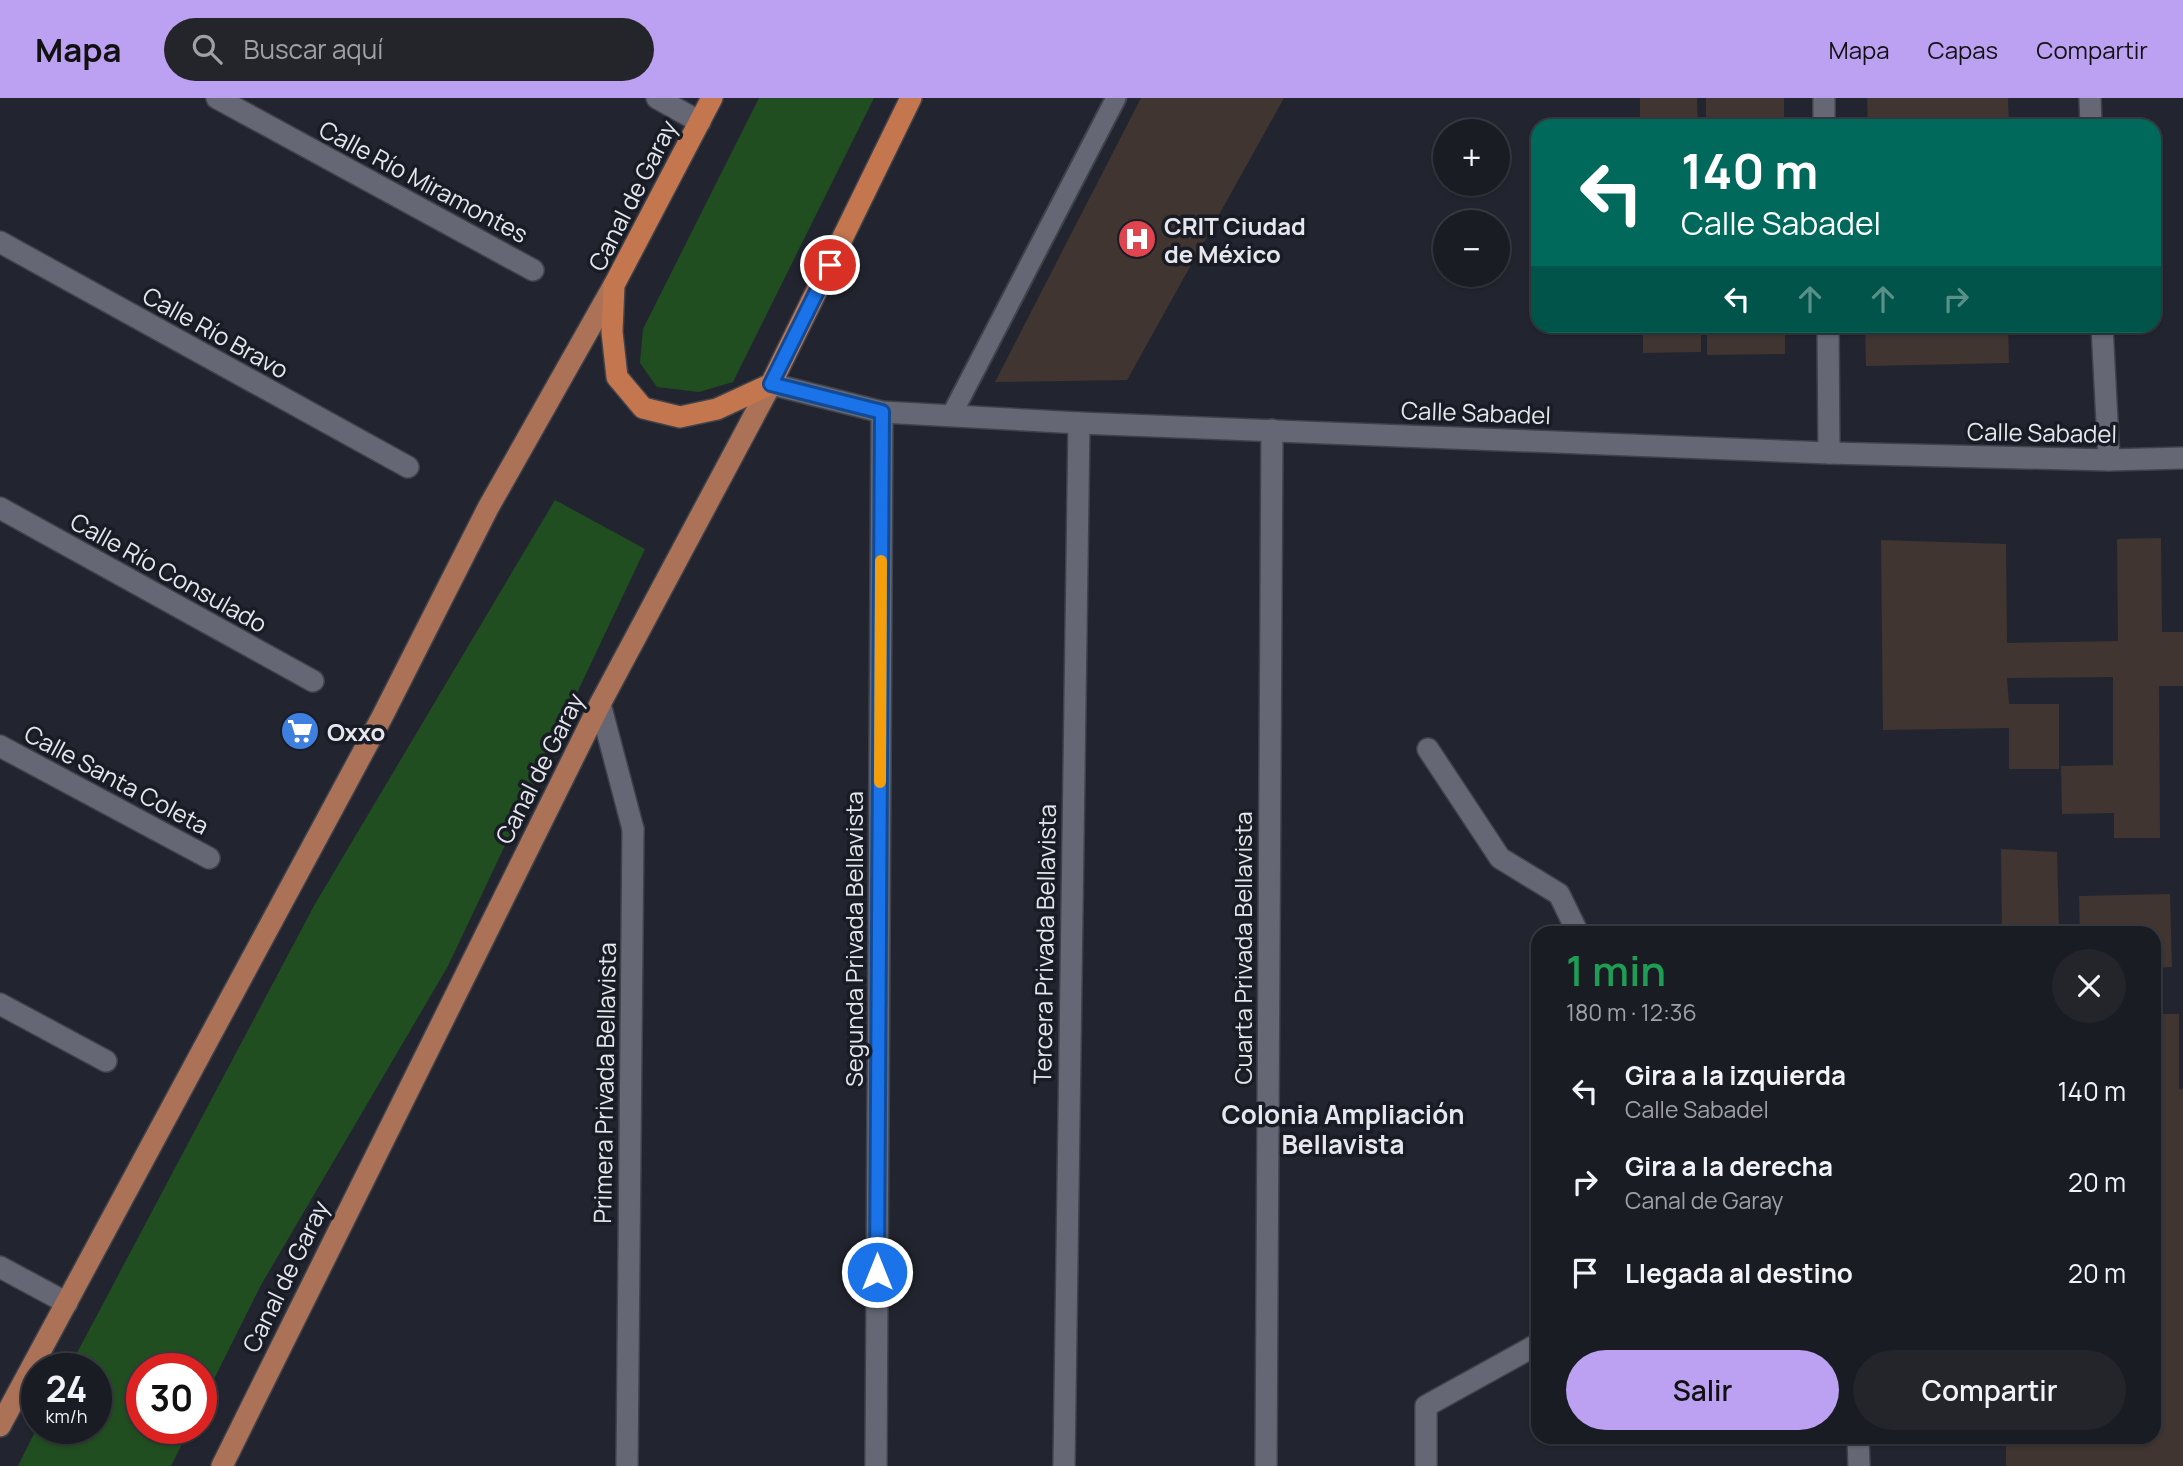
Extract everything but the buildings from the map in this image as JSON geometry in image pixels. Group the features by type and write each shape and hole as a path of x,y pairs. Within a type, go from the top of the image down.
{"highway":[{"name":"Canal de Garay","path":"614,285 712,98"},
{"name":"Canal de Garay","path":"771,384 911,98"},
{"path":"614,285 612,332 617,377 643,408 680,417 717,409 771,384"}],"main road":[{"name":"Canal de Garay","path":"0,1426 376,729 488,508 614,285"},
{"name":"Canal de Garay","path":"222,1466 600,704 771,384"}],"street":[{"name":"Calle Río Miramontes","path":"217,98 533,270"},
{"path":"657,98 700,122"},
{"path":"1824,98 1824,119"},
{"path":"2090,98 2091,119"},
{"name":"Calle Río Bravo","path":"0,242 408,467"},
{"path":"1828,333 1829,453"},
{"path":"2102,333 2109,460"},
{"name":"Calle Sabadel","path":"771,384 882,412 1079,423 1829,453 2109,460 2183,458"},
{"name":"Segunda Privada Bellavista","path":"876,1466 882,412"},
{"name":"Tercera Privada Bellavista","path":"1064,1466 1079,423"},
{"name":"Cuarta Privada Bellavista","path":"1266,1466 1272,430"},
{"name":"Calle Río Consulado","path":"0,508 313,681"},
{"name":"Primera Privada Bellavista","path":"600,704 633,829 626,1466"},
{"name":"Calle Santa Coleta","path":"0,746 209,858"},
{"path":"1428,749 1500,858 1559,894 1575,926"},
{"path":"0,1004 106,1061"},
{"path":"0,1267 66,1303"},
{"path":"1426,1466 1426,1406 1531,1348"},
{"path":"1858,1444 1858,1466"}],"lane":[{"path":"951,415 1116,98"}],"green space":[{"path":"759,98 874,98 733,382 699,392 657,387 640,363 643,329"},
{"path":"555,500 645,549 448,966 261,1285 217,1373 217,1353 126,1353 126,1444 182,1444 171,1466 18,1466 29,1444 112,1444 112,1353 77,1353 315,904"}],"slow traffic":[{"path":"880,782 881,561"}],"place":[{"name":"CRIT Ciudad de México","path":"1137,239"},
{"name":"Oxxo","path":"300,731"}],"district":[{"name":"Colonia Ampliación Bellavista","path":"1343,1129"}],"route":[{"path":"830,265 771,384 882,412 877,1272"}]}
